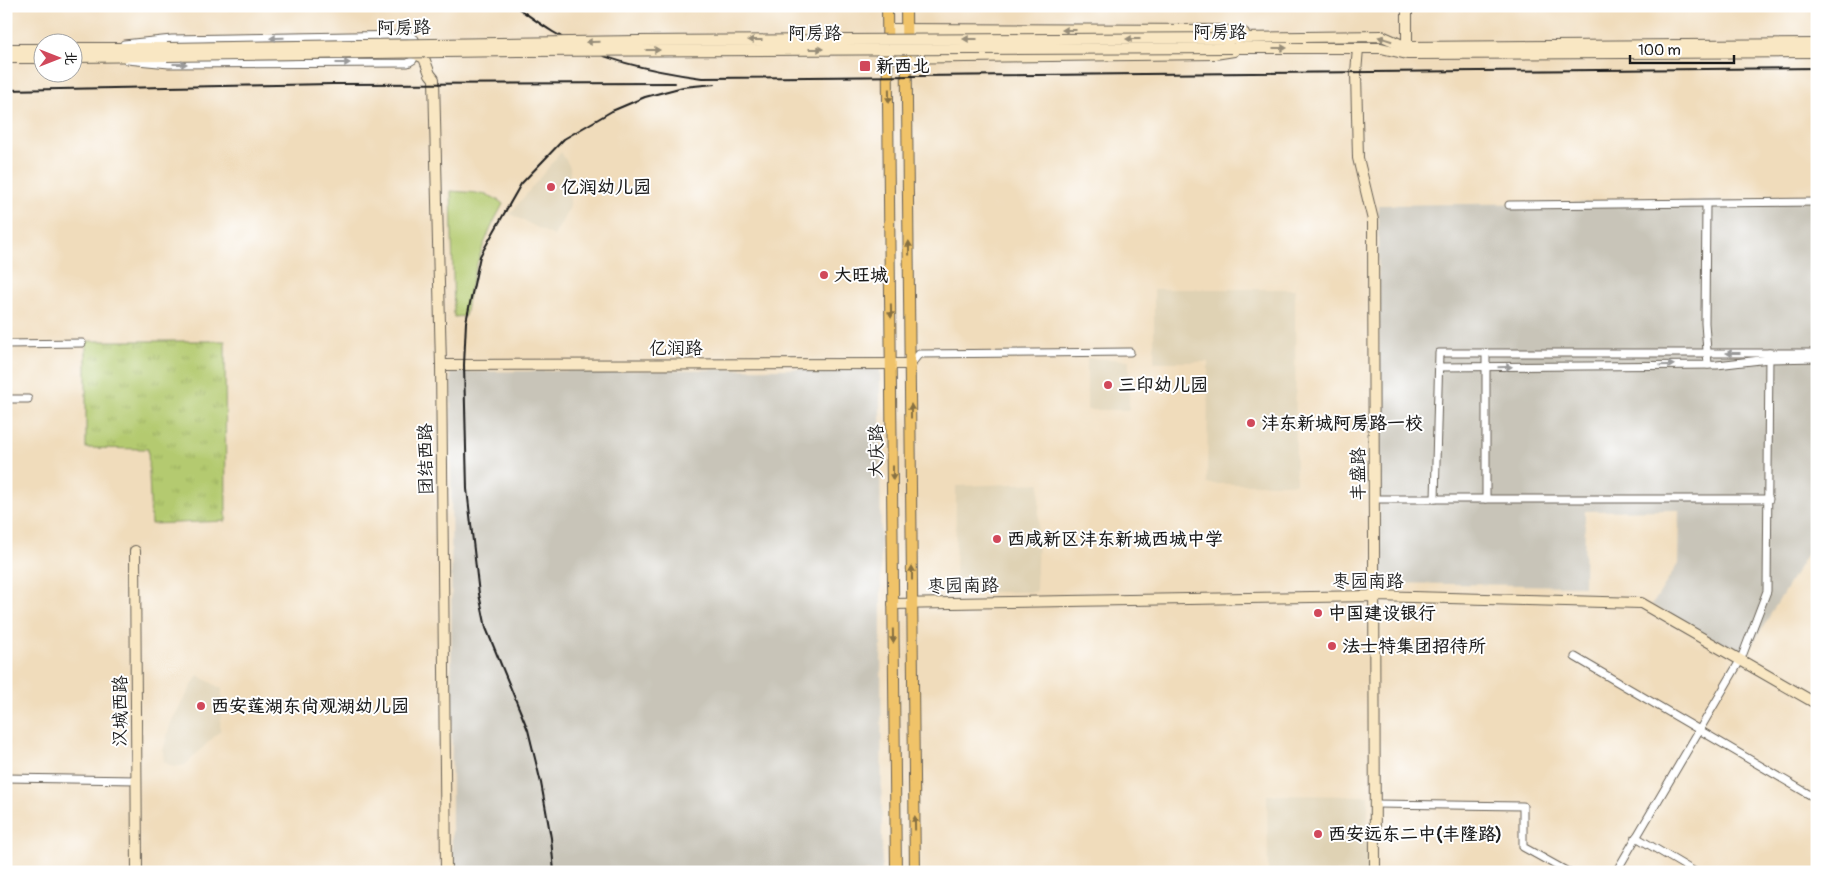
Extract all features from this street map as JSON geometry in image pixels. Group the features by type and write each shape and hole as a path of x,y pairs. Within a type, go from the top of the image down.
{"main road":[{"name":"大庆路","path":"888,6 896,872"},
{"name":"大庆路","path":"906,6 915,872"}],"street":[{"path":"1407,6 1407,51"},
{"name":"阿房路","path":"888,29 1219,30 1275,38"},
{"path":"409,35 415,39 418,49 413,60 408,63 169,64 97,53 142,42 172,39 409,35"},
{"name":"阿房路","path":"82,55 97,53 167,52 518,51 1233,43 1275,38 1382,36 1407,51 1817,44"},
{"name":"阿房路","path":"1233,43 1258,48"},
{"name":"阿房路","path":"888,58 1215,54 1258,48 1381,48 1407,51 1817,52"},
{"name":"丰盛路","path":"1358,48 1356,73 1358,158 1372,220 1375,499 1375,872"},
{"path":"6,49 32,49"},
{"name":"阿房路","path":"82,50 97,53"},
{"name":"团结西路","path":"416,54 424,58 434,79 441,365 446,872"},
{"path":"6,58 32,58"},
{"path":"1509,205 1817,202"},
{"path":"1706,204 1705,323 1708,365"},
{"path":"6,344 82,343"},
{"path":"911,364 919,354 1130,352"},
{"path":"1435,499 1439,353 1708,353 1817,358"},
{"path":"1486,353 1486,499"},
{"path":"1525,353 1525,367"},
{"path":"1568,353 1568,366"},
{"path":"1630,353 1630,366"},
{"path":"1439,368 1708,365 1769,356 1817,353"},
{"path":"1616,872 1741,659 1767,591 1769,356"},
{"name":"亿润路","path":"441,365 911,364"},
{"path":"6,399 28,399"},
{"path":"1375,499 1768,499"},
{"name":"汉城西路","path":"135,551 137,872"},
{"name":"枣园南路","path":"893,604 1375,596 1641,603 1817,704"},
{"path":"1575,657 1817,799"},
{"path":"6,778 136,780"},
{"path":"1375,804 1523,806 1523,847 1568,872"},
{"path":"1636,838 1695,872"}],"shaded area":[{"name":"亿润幼儿园","path":"561,152 570,167 570,207 554,236 510,214"},
{"path":"1817,200 1817,537 1745,657 1652,605 1678,564 1679,510 1585,511 1584,586 1380,583 1378,205"},
{"name":"沣东新城阿房路一校","path":"1154,289 1295,289 1296,484 1207,484 1208,362 1154,362"},
{"name":"三印幼儿园","path":"1087,358 1129,360 1129,410 1087,410"},
{"path":"880,368 882,872 452,872 451,372"},
{"name":"西咸新区沣东新城西城中学","path":"1040,483 1036,592 955,592 956,486"},
{"name":"西安莲湖东尚观湖幼儿园","path":"198,675 222,689 220,731 185,765 174,767 164,762 163,751 171,722"},
{"name":"西安远东二中(丰隆路)","path":"1267,795 1368,796 1368,872 1268,872"}],"green space":[{"path":"451,191 485,195 503,204 489,231 479,258 465,316 454,317"},
{"path":"86,341 225,341 226,521 151,524 148,449 86,448"}],"railway":[{"path":"515,6 570,42 606,57 644,68 702,78 1817,68"},
{"path":"6,90 333,84 675,83"},
{"path":"554,872 551,838 541,783 528,730 486,628 479,594 467,489 464,365 466,322 480,256 521,184 564,139 612,111 645,97 683,87 715,84"}],"place":[{"name":"新西北","path":"865,66"},
{"name":"亿润幼儿园","path":"551,187"},
{"name":"大旺城","path":"824,275"},
{"name":"三印幼儿园","path":"1108,385"},
{"name":"沣东新城阿房路一校","path":"1251,423"},
{"name":"西咸新区沣东新城西城中学","path":"997,539"},
{"name":"中国建设银行","path":"1318,613"},
{"name":"法士特集团招待所","path":"1332,646"},
{"name":"西安莲湖东尚观湖幼儿园","path":"201,706"},
{"name":"西安远东二中(丰隆路)","path":"1318,834"}]}
